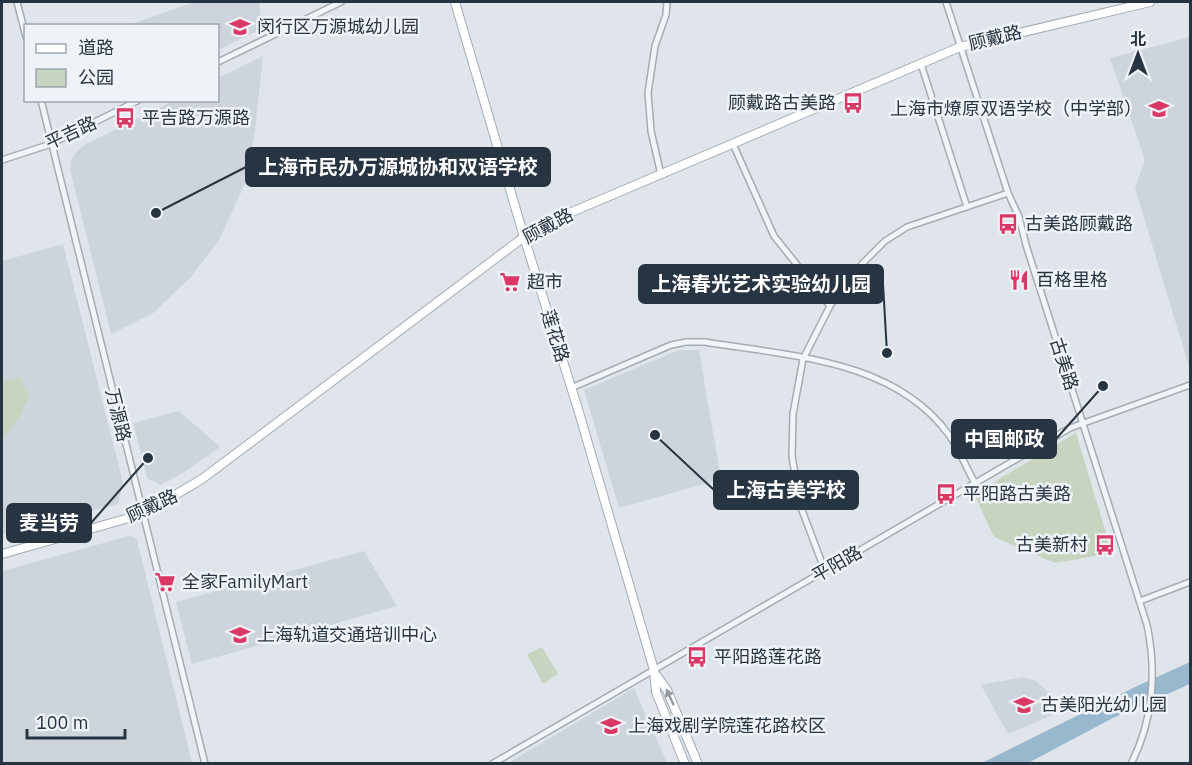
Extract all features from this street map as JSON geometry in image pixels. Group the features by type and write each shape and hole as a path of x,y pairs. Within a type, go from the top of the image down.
{"main road":[{"name":"莲花路","path":"455,2 654,670 656,692 685,764"},
{"name":"顾戴路","path":"2,554 143,514 202,480 524,237 553,220 960,47 1150,2"},
{"name":"莲花路","path":"654,670 667,690 698,764"}],"street":[{"path":"17,2 24,29"},
{"path":"219,62 340,2"},
{"path":"661,175 651,131 648,93 655,46 666,15 667,2"},
{"name":"古美路","path":"946,2 1008,193 1019,218 1140,601 1150,641 1153,673 1149,709 1143,736 1131,764"},
{"path":"921,63 967,207"},
{"name":"万源路","path":"41,102 205,764"},
{"name":"平吉路","path":"2,160 51,144 135,102"},
{"path":"733,144 774,236 830,306"},
{"path":"825,571 800,505 792,456 793,414 803,359 830,306 863,263 885,241 907,227 1008,193"},
{"path":"571,388 671,345 686,342 705,342 854,369 909,396 949,435 975,483"},
{"name":"平阳路","path":"492,764 1082,422 1191,385"},
{"path":"1140,601 1191,582"}],"shaded area":[{"name":"闵行区万源城幼儿园","path":"194,2 259,2 263,28 219,50 219,24 132,24"},
{"name":"上海市燎原双语学校（中学部）","path":"1190,37 1190,370 1135,188 1145,160 1110,58"},
{"path":"263,56 255,131 244,186 219,240 190,278 153,313 111,334 70,169 71,160 84,145 171,102 219,102 219,78"},
{"path":"63,244 123,483 118,504 2,534 2,441 17,420 21,378 2,382 2,261"},
{"path":"679,350 699,350 721,479 619,508 584,390"},
{"path":"179,411 220,447 183,473 160,485 147,478 133,423"},
{"path":"129,536 137,540 192,763 2,763 2,571"},
{"name":"上海轨道交通培训中心","path":"364,551 397,606 192,664 176,602"},
{"name":"古美阳光幼儿园","path":"1023,677 1036,681 1044,688 1053,698 1059,712 1008,734 981,685"},
{"name":"上海戏剧学院莲花路校区","path":"634,688 667,763 508,763"}],"green space":[{"path":"21,377 29,398 2,441 2,382"},
{"path":"1076,433 1112,553 1055,563 994,537 974,494"},
{"path":"542,647 558,674 543,684 527,654"}],"water":[{"path":"1190,662 1190,684 1111,719 1028,763 980,764 1135,687"}],"place":[{"name":"闵行区万源城幼儿园","path":"240,27"},
{"name":"顾戴路古美路","path":"853,103"},
{"name":"上海市燎原双语学校（中学部）","path":"1159,109"},
{"name":"平吉路万源路","path":"125,118"},
{"name":"上海市民办万源城协和双语学校","path":"156,213"},
{"name":"古美路顾戴路","path":"1008,224"},
{"name":"百格里格","path":"1019,280"},
{"name":"超市","path":"510,282"},
{"name":"上海春光艺术实验幼儿园","path":"887,353"},
{"name":"中国邮政","path":"1103,386"},
{"name":"上海古美学校","path":"655,435"},
{"name":"麦当劳","path":"148,458"},
{"name":"平阳路古美路","path":"946,494"},
{"name":"古美新村","path":"1105,545"},
{"name":"全家FamilyMart","path":"165,582"},
{"name":"上海轨道交通培训中心","path":"240,635"},
{"name":"平阳路莲花路","path":"697,657"},
{"name":"古美阳光幼儿园","path":"1024,705"},
{"name":"上海戏剧学院莲花路校区","path":"611,726"}]}
